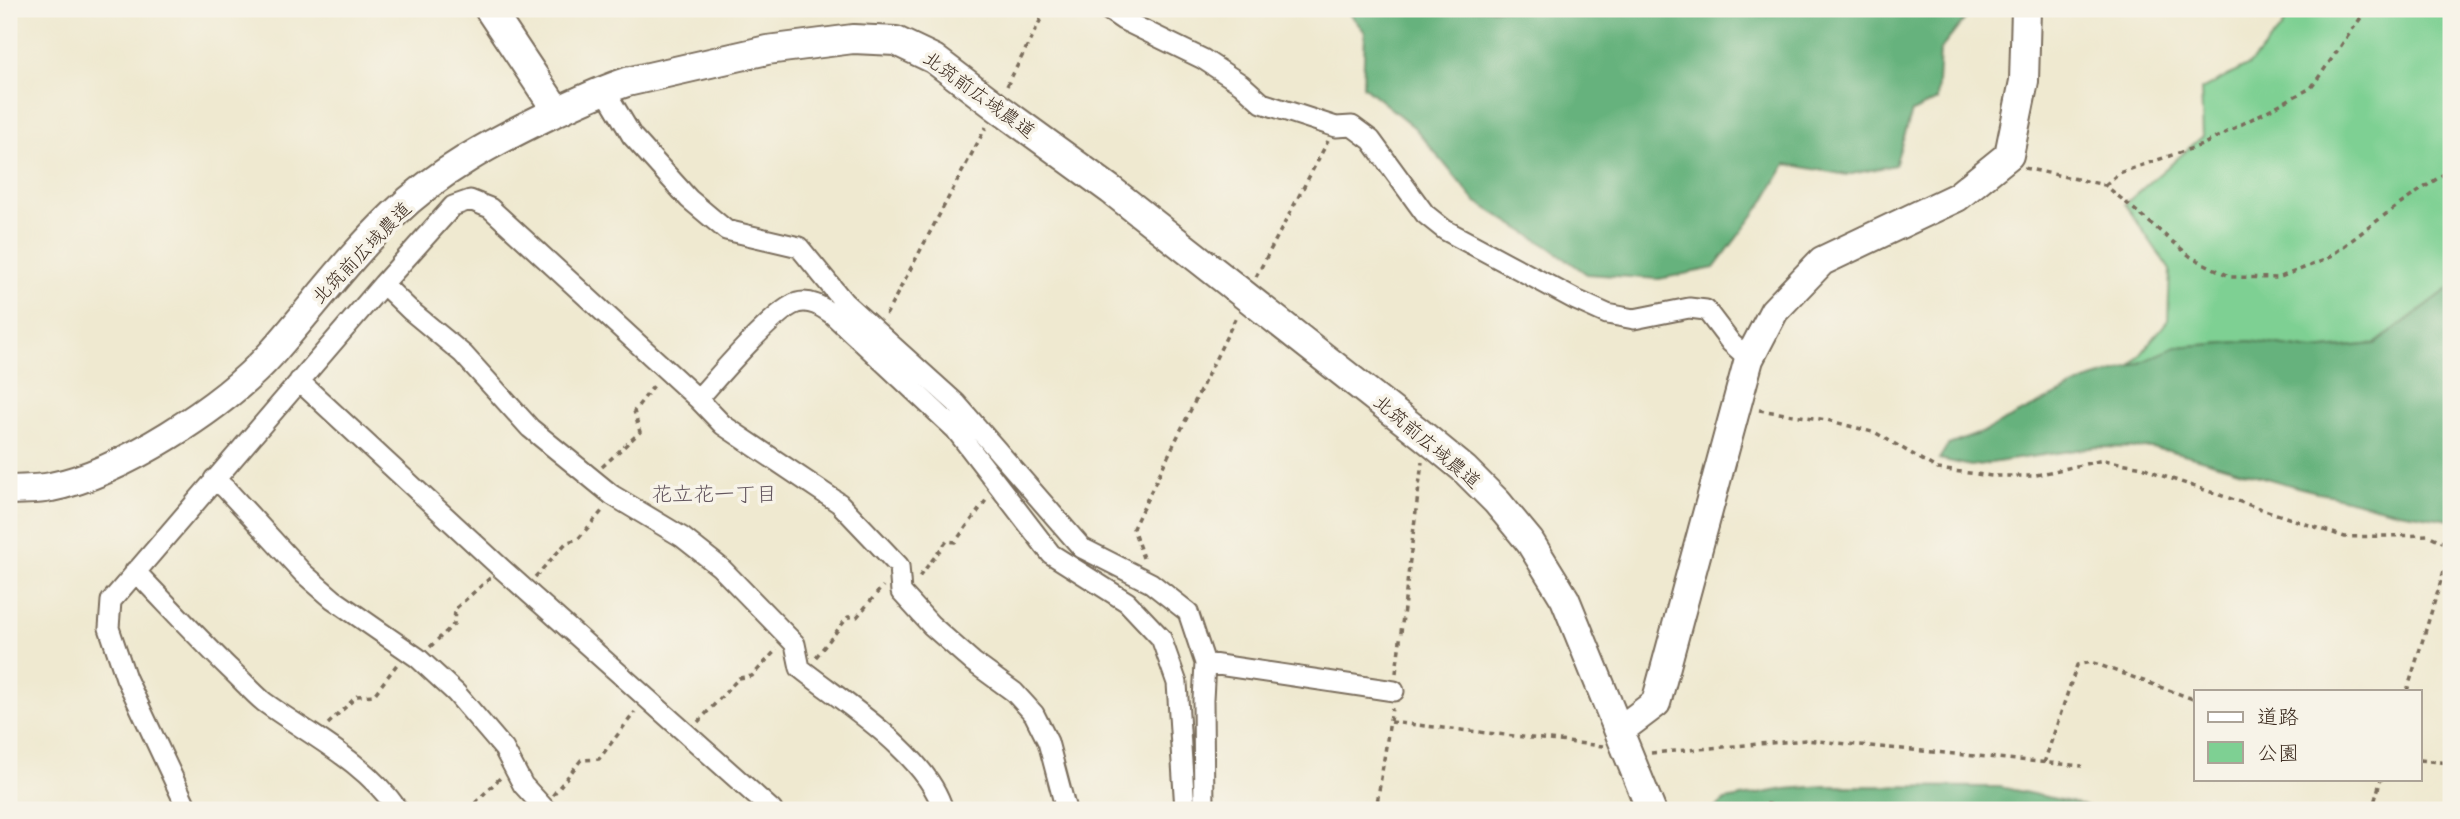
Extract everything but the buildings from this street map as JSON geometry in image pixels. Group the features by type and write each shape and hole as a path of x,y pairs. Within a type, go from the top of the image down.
{"street":[{"path":"489,9 557,111"},
{"path":"1107,9 1123,20 1203,59 1241,84 1262,103 1335,127 1352,126 1371,140 1425,214 1445,230 1576,300 1608,314 1634,319 1689,307 1706,310 1731,343 1749,359"},
{"path":"1624,744 1656,703 1749,359 1774,310 1822,261 1956,197 2009,155 2024,81 2026,9"},
{"name":"北筑前広域農道","path":"9,490 50,487 100,470 148,448 228,396 270,355 344,266 395,213 449,171 491,143 604,89 767,50 853,39 896,41 934,59 1111,190 1425,437 1497,502 1530,542 1565,599 1651,810"},
{"path":"604,89 632,136 689,199 726,230 799,247 844,302 956,403 1082,548 1151,583 1188,612 1205,663 1204,810"},
{"path":"188,810 126,678 109,628 111,601 383,284 453,206 470,200 490,208 723,425 839,503 899,566 901,592 932,625 973,662 1014,692 1034,714 1048,742 1066,810"},
{"path":"383,284 463,354 530,428 615,497 682,537 720,568 795,644 800,668 906,752 928,778 943,810"},
{"path":"698,399 780,312 799,302 818,304 832,314 955,429 1051,554 1127,602 1161,638 1177,683 1185,810"},
{"path":"299,381 523,588 772,810"},
{"path":"214,479 303,573 333,598 413,654 456,693 504,749 523,785 545,809"},
{"path":"1115,594 1124,570"},
{"path":"135,571 263,701 316,735 364,772 398,810"},
{"path":"1205,663 1394,691"}],"path":[{"path":"877,332 1046,9"},
{"path":"2105,185 2119,173 2202,145 2311,88 2367,9"},
{"path":"1151,583 1133,528 1245,297 1335,127"},
{"path":"2009,155 2021,167 2105,185 2190,257 2231,277 2278,278 2327,259 2451,169"},
{"path":"591,478 640,432 634,411 666,370"},
{"path":"1736,408 1827,420 1876,433 1938,469 1992,476 2032,476 2103,460 2143,467 2345,537 2428,535 2451,547 2407,690"},
{"path":"1376,810 1390,722 1425,437"},
{"path":"901,592 922,575 947,541 955,542 998,484"},
{"path":"523,588 567,542 578,539 615,497"},
{"path":"800,668 819,655 848,617 857,617 899,566"},
{"path":"316,735 356,696 374,695 413,654 454,624 455,609 501,568"},
{"path":"687,734 739,678 752,676 774,650 795,644"},
{"path":"2043,763 2077,665 2091,662 2194,699"},
{"path":"545,809 581,760 599,759 646,698"},
{"path":"1390,722 1611,747 1624,744 1806,740 2082,766"},
{"path":"2422,760 2451,763"},
{"path":"468,810 513,765"},
{"path":"2372,810 2381,780"},
{"path":"1737,810 1768,804 1796,810"}],"green space":[{"path":"1346,9 1973,9 1940,50 1937,100 1912,112 1895,165 1847,175 1786,164 1763,203 1714,268 1659,279 1587,274 1475,201 1415,128 1363,86 1365,32"},
{"path":"2334,9 2451,9 2451,287 2375,344 2313,350 2250,341 2176,347 2131,367 2168,320 2170,270 2125,204 2203,136 2201,90 2249,65 2281,29 2290,10 2322,15"},
{"path":"2451,287 2451,520 2399,512 2297,487 2180,453 2151,448 2096,447 1971,466 1939,459 1948,445 1983,432 2085,381 2131,367 2176,347 2250,341 2313,350 2375,344"},
{"path":"1826,786 2000,787 2084,805 2094,810 1713,810 1725,800 1785,789"}],"district":[{"name":"花立花一丁目","path":"714,494"}]}
